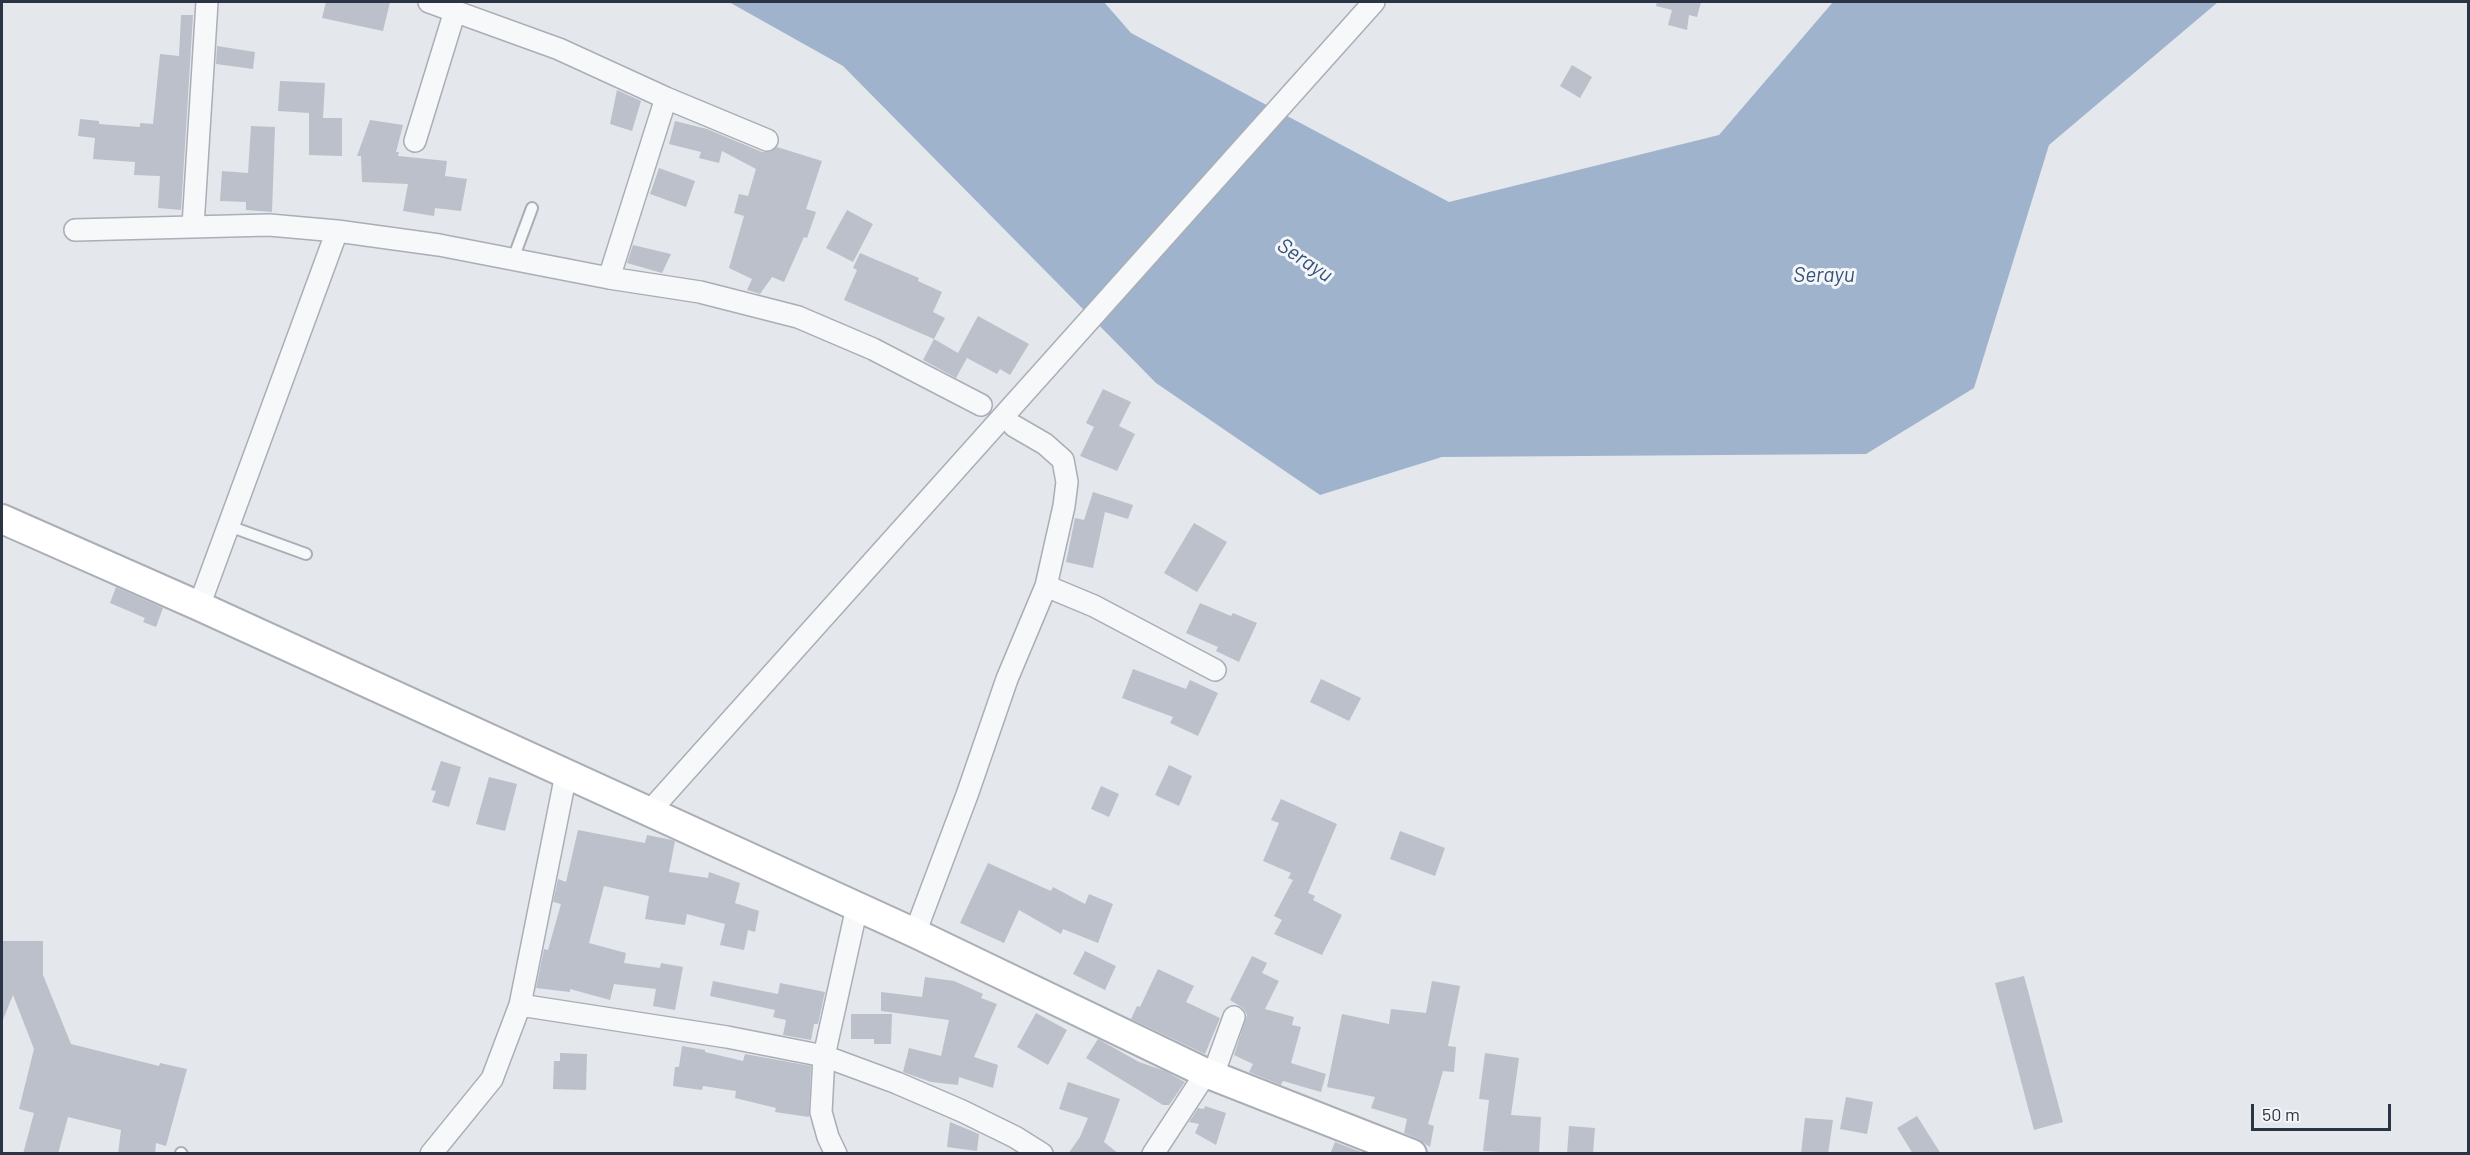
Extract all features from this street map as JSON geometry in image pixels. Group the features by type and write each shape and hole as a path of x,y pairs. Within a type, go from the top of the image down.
{"main road":[{"path":"8,527 199,606 915,933 1210,1074 1398,1151"}],"street":[{"path":"194,226 207,2"},
{"path":"429,2 559,49 666,98 767,140"},
{"path":"649,812 1374,2"},
{"path":"416,141 455,11"},
{"path":"609,278 666,98"},
{"path":"75,230 269,225 337,231 440,245 609,278 700,292 798,317 873,349 981,405"},
{"path":"199,606 337,231"},
{"path":"915,933 967,795 1007,679 1046,586 1064,506 1067,483 1063,460 1045,444 1014,426"},
{"path":"1046,586 1094,606 1215,670"},
{"path":"431,1154 492,1078 520,1005 566,774"},
{"path":"836,1154 828,1137 821,1112 824,1056 857,907"},
{"path":"520,1005 728,1037 824,1056 897,1083 962,1111 1015,1137 1042,1154"},
{"path":"1153,1154 1210,1074 1234,1017"}],"lane":[{"path":"513,259 532,208"},
{"path":"229,526 306,554"}],"water":[{"name":"Serayu","path":"729,2 1104,2 1131,33 1449,202 1719,135 1833,2 2218,2 2049,145 1974,388 1866,454 1442,457 1320,495 1156,383 843,66"}],"building":[{"path":"326,2 390,2 383,31 322,18"},
{"path":"1657,2 1701,2 1697,17 1689,15 1687,30 1668,25 1672,10 1656,6"},
{"path":"181,15 193,15 181,210 158,208 160,176 134,175 135,162 93,159 95,138 78,136 80,119 99,121 99,124 140,127 140,123 153,124 160,54 179,56"},
{"path":"217,46 255,52 253,69 216,64"},
{"path":"1572,65 1592,77 1580,98 1560,86"},
{"path":"280,81 325,83 323,118 342,118 342,156 309,155 309,113 278,111"},
{"path":"617,90 641,101 632,131 610,124"},
{"path":"370,120 403,125 396,152 399,152 398,156 447,161 445,176 467,179 461,211 435,208 434,216 403,211 408,184 362,182 361,156 357,156"},
{"path":"675,121 707,129 762,152 769,152 777,147 822,161 806,209 816,212 807,238 804,237 784,282 772,277 760,294 747,290 752,279 729,268 744,216 734,213 739,194 748,196 756,169 722,151 719,163 699,158 701,152 669,144"},
{"path":"251,126 275,127 272,212 246,210 246,202 220,201 222,171 248,173"},
{"path":"659,168 695,181 686,207 650,194"},
{"path":"847,210 873,224 853,262 826,248"},
{"path":"633,245 671,254 662,273 627,263"},
{"path":"860,253 919,278 918,281 942,292 933,312 945,318 934,339 844,300 857,270 853,268"},
{"path":"978,316 1029,344 1010,375 1000,369 997,374 967,358 956,378 923,360 934,339 958,353"},
{"path":"1103,389 1131,402 1119,426 1135,434 1117,471 1080,456 1094,427 1086,423"},
{"path":"1093,492 1133,505 1128,519 1105,512 1093,568 1066,562 1075,518 1084,520"},
{"path":"1194,523 1227,542 1197,592 1164,573"},
{"path":"116,587 163,608 156,627 143,622 145,618 110,603"},
{"path":"1200,603 1231,616 1233,613 1257,623 1239,662 1216,651 1218,647 1186,633"},
{"path":"1133,669 1186,689 1190,680 1218,693 1198,736 1170,723 1173,717 1122,698"},
{"path":"1321,679 1361,698 1349,721 1310,702"},
{"path":"441,761 461,767 449,807 432,802 436,791 431,790"},
{"path":"1169,765 1192,776 1179,806 1155,795"},
{"path":"489,777 517,784 505,831 476,824"},
{"path":"1101,786 1119,794 1109,817 1091,809"},
{"path":"1281,799 1337,824 1308,893 1315,896 1313,900 1342,915 1322,955 1274,934 1282,920 1274,916 1293,880 1288,878 1291,873 1263,861 1279,823 1271,820"},
{"path":"578,830 645,843 647,835 672,840 675,841 669,872 708,878 709,872 740,883 735,903 759,911 755,932 748,930 744,950 720,945 725,924 687,914 685,925 645,919 649,896 604,886 589,943 626,953 624,963 660,968 661,963 683,967 675,1010 653,1006 656,989 614,984 610,1000 570,989 570,992 536,988 544,949 548,950 561,904 553,902 558,879 566,882"},
{"path":"1400,831 1445,848 1435,876 1390,859"},
{"path":"988,863 1051,891 1053,887 1085,904 1089,894 1113,904 1098,943 1063,929 1061,934 1019,910 1004,943 960,923"},
{"path":"2,941 43,941 43,975 71,1044 159,1066 160,1063 187,1069 166,1146 156,1143 155,1154 118,1154 121,1130 68,1117 58,1154 23,1154 34,1113 19,1109 34,1049 13,995 2,1022"},
{"path":"1085,951 1116,966 1105,990 1073,974"},
{"path":"1252,956 1267,963 1262,973 1279,981 1265,1009 1294,1017 1292,1025 1301,1027 1291,1063 1326,1074 1321,1092 1283,1081 1281,1085 1249,1072 1253,1064 1234,1055 1247,1015 1243,1008 1230,1000"},
{"path":"1158,969 1194,986 1186,1002 1220,1018 1205,1054 1131,1019 1137,1006 1140,1007"},
{"path":"2024,976 2063,1122 2034,1130 1995,983"},
{"path":"925,977 954,981 983,994 981,998 997,1004 974,1057 998,1065 993,1088 959,1077 958,1085 931,1082 903,1072 909,1048 941,1056 949,1020 881,1011 881,992 922,997"},
{"path":"713,981 778,994 780,983 825,992 818,1024 814,1024 811,1040 783,1035 786,1020 773,1017 775,1010 710,996"},
{"path":"1432,981 1460,986 1448,1046 1456,1047 1454,1072 1443,1071 1428,1124 1434,1126 1430,1147 1404,1133 1407,1119 1371,1108 1375,1097 1327,1087 1342,1014 1389,1024 1391,1009 1426,1013"},
{"path":"1036,1013 1067,1030 1048,1065 1017,1047"},
{"path":"851,1014 892,1014 891,1044 874,1044 874,1039 851,1039"},
{"path":"1098,1039 1139,1062 1165,1071 1185,1082 1169,1105 1163,1105 1086,1058"},
{"path":"682,1046 743,1061 745,1054 811,1066 809,1117 775,1112 776,1108 735,1098 736,1091 703,1086 702,1090 673,1086 675,1067 679,1067"},
{"path":"560,1053 587,1054 586,1090 553,1089 554,1061 560,1061"},
{"path":"1485,1053 1519,1058 1511,1115 1541,1117 1539,1154 1483,1151 1489,1100 1479,1099"},
{"path":"1068,1082 1120,1099 1104,1142 1119,1154 1068,1154 1080,1137 1088,1118 1059,1109"},
{"path":"1846,1097 1873,1102 1867,1134 1840,1129"},
{"path":"1205,1106 1226,1113 1216,1145 1195,1133 1199,1124 1189,1122 1198,1108 1204,1109"},
{"path":"1917,1116 1941,1154 1913,1154 1897,1128"},
{"path":"1805,1118 1833,1120 1828,1154 1801,1154"},
{"path":"950,1122 979,1134 977,1151 947,1147"},
{"path":"1569,1126 1595,1128 1593,1154 1567,1154"},
{"path":"1335,1142 1366,1154 1330,1154"}]}
